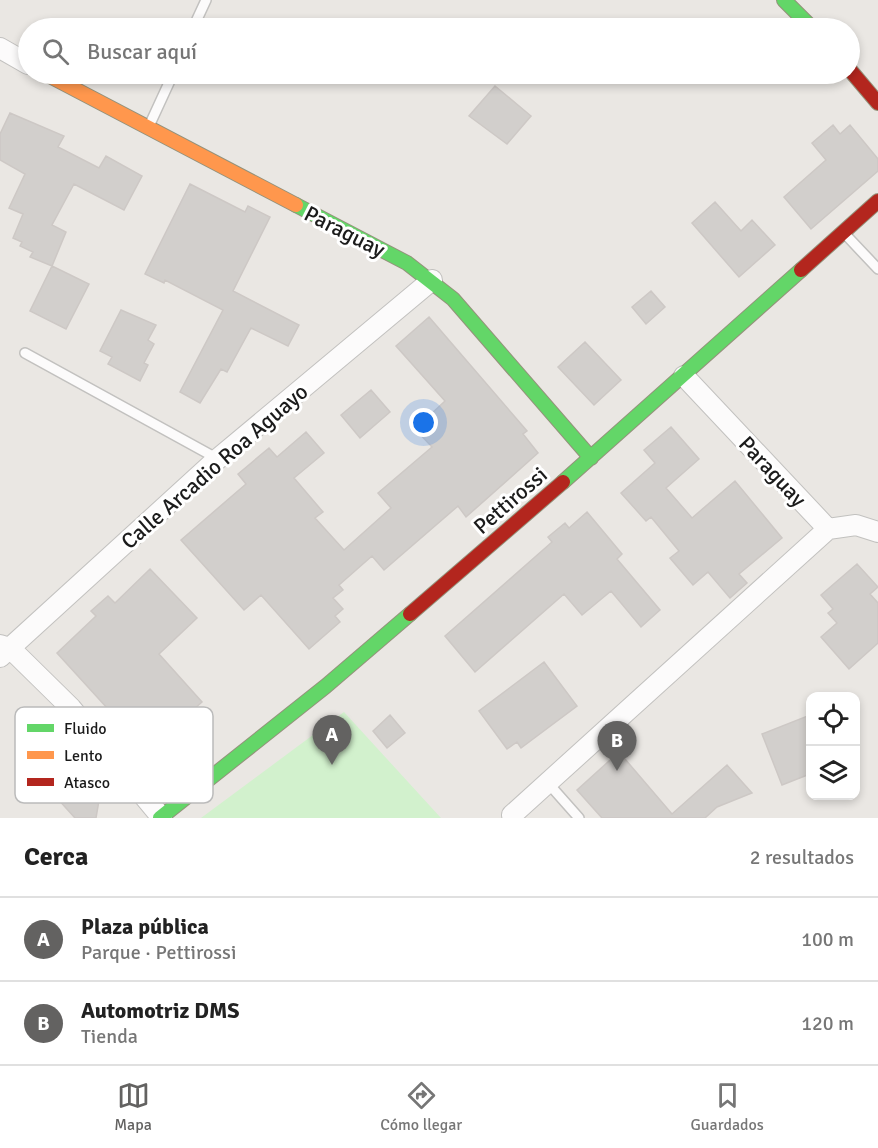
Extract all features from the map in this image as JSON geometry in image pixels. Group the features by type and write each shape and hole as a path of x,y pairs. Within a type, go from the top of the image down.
{"street":[{"path":"784,0 802,18"},
{"path":"0,48 18,58"},
{"path":"860,83 878,103"},
{"name":"Paraguay","path":"65,84 407,263 432,280 453,299 591,458"},
{"name":"Pettirossi","path":"213,776 326,686 591,458 878,201"},
{"name":"Calle Arcadio Roa Aguayo","path":"3,650 218,459 432,280"},
{"name":"Paraguay","path":"684,376 828,529"},
{"path":"512,815 828,529 856,525 878,532"},
{"path":"3,650 70,707"},
{"path":"149,803 161,817"},
{"name":"Pettirossi","path":"161,817 179,803"}],"lane":[{"path":"198,18 206,0"},
{"path":"148,129 168,84"},
{"path":"843,232 878,269"},
{"path":"26,353 218,459"},
{"path":"548,783 579,818"}],"green space":[{"path":"344,712 441,818 201,818"}],"building":[{"path":"495,86 531,116 507,144 469,116"},
{"path":"10,113 64,136 58,147 99,168 106,156 142,176 124,210 74,184 52,225 66,232 52,266 30,257 33,252 20,246 22,242 13,238 23,214 9,208 25,174 0,160 0,134"},
{"path":"833,125 840,134 850,125 878,159 878,171 811,229 784,197 826,160 812,143"},
{"path":"190,184 245,212 248,206 270,217 233,291 299,325 288,346 251,328 227,372 221,369 200,403 180,392 223,310 165,280 164,283 145,274"},
{"path":"715,202 741,231 752,220 775,245 739,277 692,223"},
{"path":"52,266 89,284 66,329 30,311"},
{"path":"651,291 665,307 646,324 632,307"},
{"path":"121,310 156,325 148,340 154,344 144,363 148,365 140,381 108,364 112,357 100,351"},
{"path":"429,317 527,431 523,434 538,453 466,517 458,506 384,570 372,556 339,585 343,590 333,598 343,609 335,616 340,622 309,649 261,595 244,610 181,540 246,484 238,474 269,448 277,457 306,432 324,453 294,478 323,512 315,518 344,550 391,508 378,493 432,447 415,429 445,401 396,346"},
{"path":"585,342 621,380 594,405 558,367"},
{"path":"371,390 390,412 360,438 341,415"},
{"path":"671,427 699,459 666,488 692,518 735,481 782,538 739,574 747,583 730,598 708,572 693,585 670,558 679,551 651,517 646,521 621,493 655,463 644,450"},
{"path":"587,512 622,554 617,559 660,610 641,627 611,591 582,615 564,594 475,672 445,636 552,542 548,537 565,523 569,528"},
{"path":"857,564 878,587 870,594 878,603 878,643 849,669 821,637 837,623 828,613 833,609 821,595"},
{"path":"150,569 197,618 159,654 202,702 196,707 106,707 57,653 96,616 91,611 108,596 115,603"},
{"path":"544,662 577,706 521,748 517,742 507,749 479,711"},
{"path":"390,715 405,733 387,748 373,731"},
{"path":"806,717 806,776 782,785 762,734"},
{"path":"619,752 672,814 727,765 752,793 717,807 705,818 602,818 577,790"},
{"path":"62,803 99,803 96,818 75,818"}],"traffic: fast":[{"path":"784,0 802,18"},
{"path":"296,205 407,263 453,299 591,458"},
{"path":"563,482 801,270"},
{"path":"213,776 326,686 410,614"},
{"path":"160,818 179,803"}],"traffic: slow":[{"path":"65,84 296,205"}],"traffic: jam":[{"path":"860,82 878,103"},
{"path":"801,270 878,201"},
{"path":"410,614 563,482"}],"place":[{"name":"Plaza pública","path":"332,765"},
{"name":"Automotriz DMS","path":"617,771"}]}
